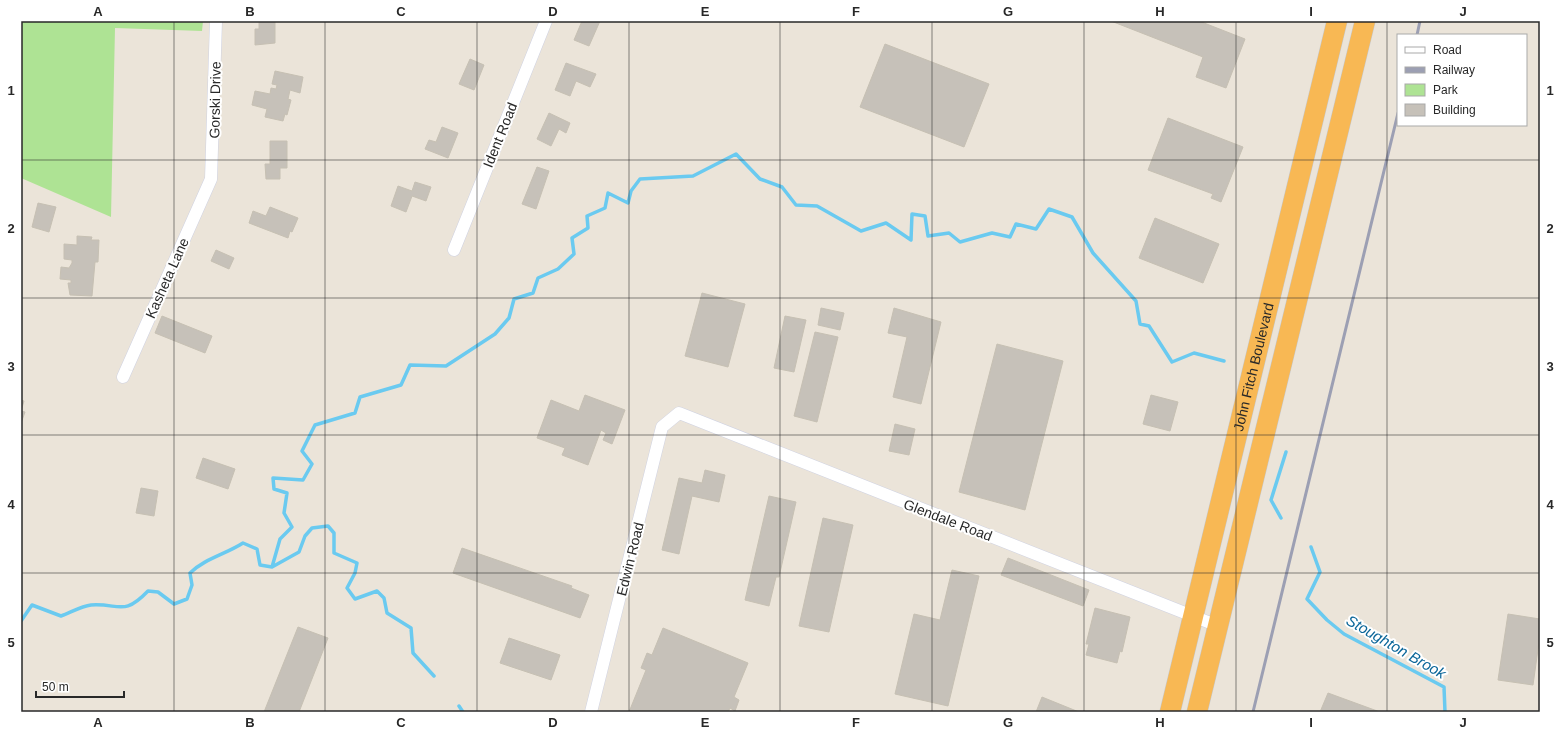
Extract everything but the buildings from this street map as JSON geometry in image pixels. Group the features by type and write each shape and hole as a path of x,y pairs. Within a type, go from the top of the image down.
{"highway":[{"name":"John Fitch Boulevard","path":"1170,712 1337,21"},
{"name":"John Fitch Boulevard","path":"1197,712 1365,21"}],"street":[{"name":"Gorski Drive","path":"211,179 216,21"},
{"name":"Ident Road","path":"454,250 546,21"},
{"name":"Kasheta Lane","path":"123,377 211,179"},
{"name":"Glendale Road","path":"679,413 1218,626"},
{"name":"Edwin Road","path":"591,712 662,427 679,413"}],"green space":[{"path":"21,21 203,21 202,31 115,28 111,217 21,178"}],"waterway":[{"name":"Stoughton Brook","path":"272,567 280,539 292,527 284,513 287,493 274,489 273,478 303,480 312,464 302,451 315,425 355,413 360,397 401,385 410,365 446,366 495,334 509,318 514,299 533,293 538,278 558,269 574,254 572,238 588,228 587,216 605,208 608,193 628,203 631,191 640,179 693,176 736,154 760,179 782,187 796,205 817,206 861,231 886,223 911,240 912,214 925,216 928,236 949,233 960,242 992,233 1010,237 1016,224 1036,229 1049,209 1072,217 1093,253 1136,301 1140,324 1149,326 1172,362 1194,353 1224,361"},
{"name":"Stoughton Brook","path":"1281,518 1271,500 1286,452"},
{"path":"272,567 299,552 305,536 312,528 328,526 334,533 334,553 357,563 355,573 347,588 355,599 377,591 384,598 387,613 411,628 413,653 434,676"},
{"name":"Stoughton Brook","path":"21,621 32,605 61,616 79,608 91,605 127,606 133,604 148,591 158,592 174,604 187,599 192,585 190,573 208,560 243,543 257,549 260,565 272,567"},
{"name":"Stoughton Brook","path":"1311,547 1320,572 1307,599 1327,620 1344,634 1444,687 1445,712"},
{"path":"459,706 463,712"}],"railway":[{"path":"1417,34 1420,21"},
{"path":"1253,712 1397,117"}]}
